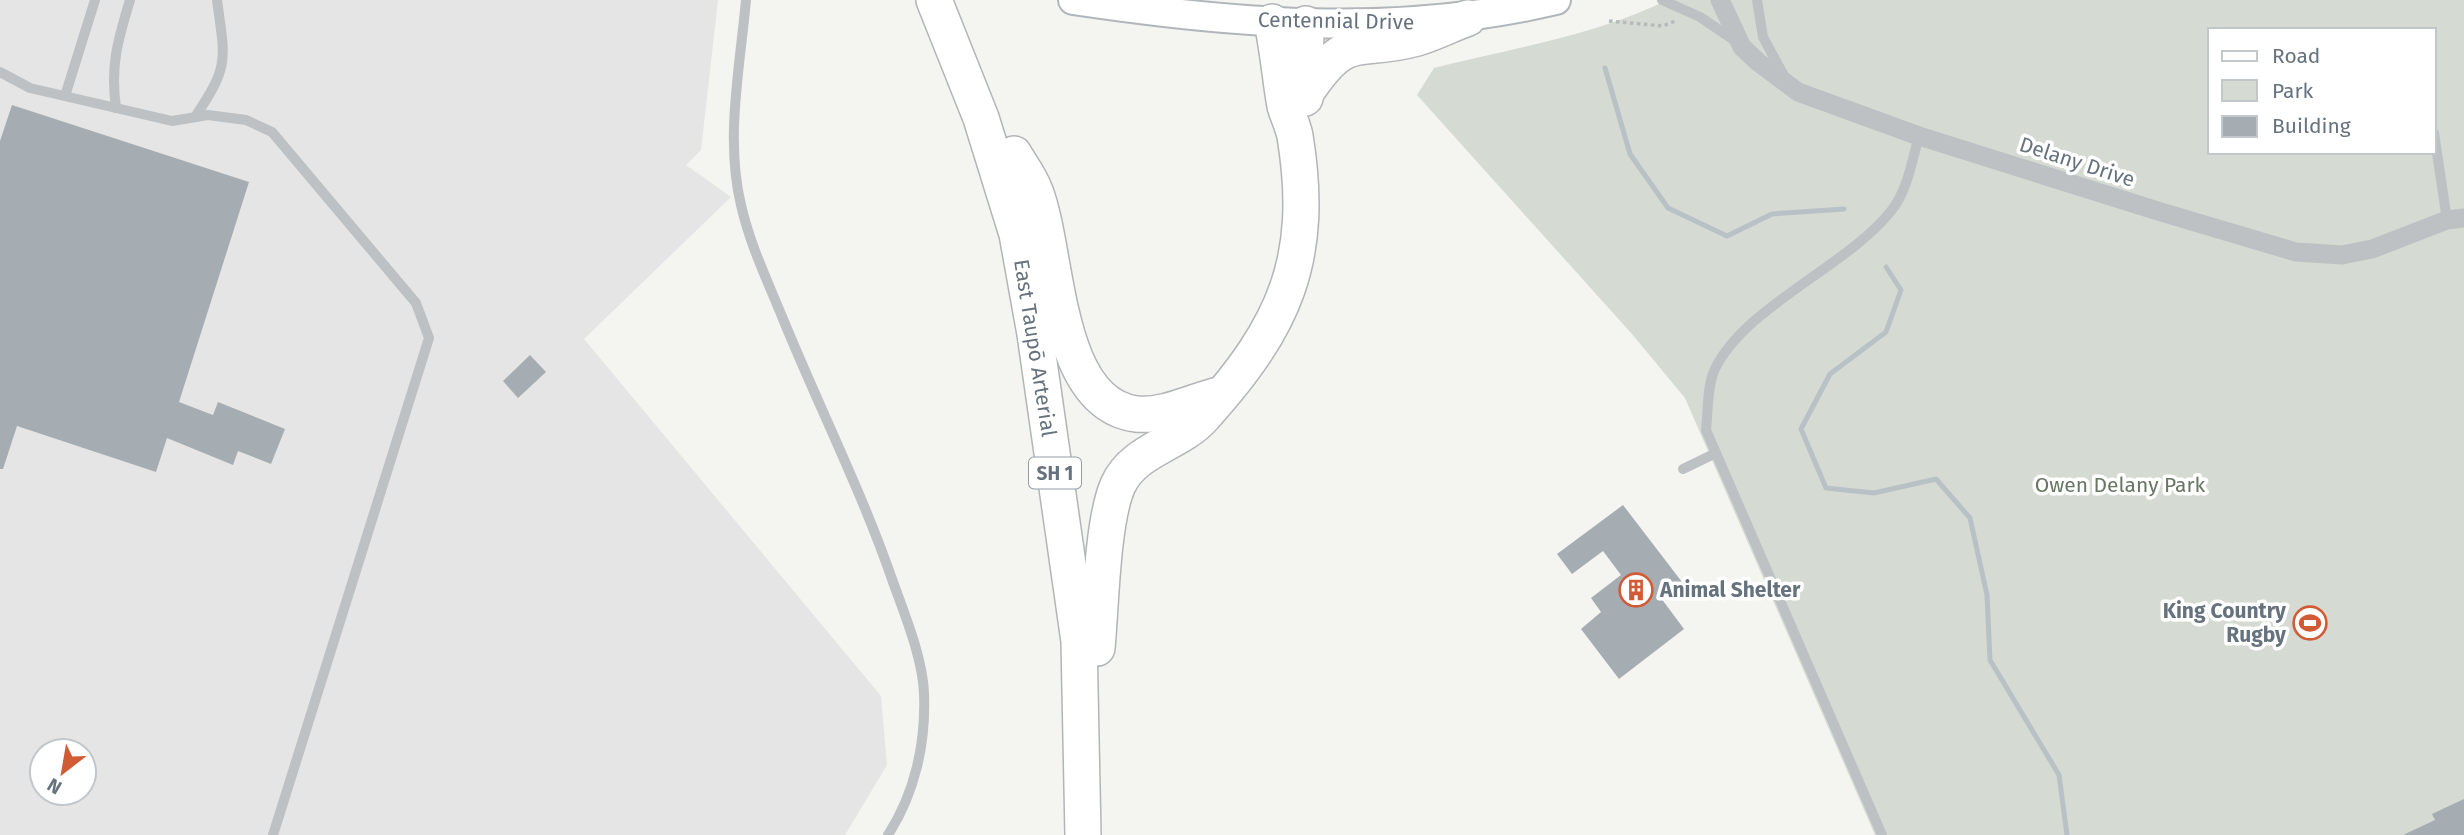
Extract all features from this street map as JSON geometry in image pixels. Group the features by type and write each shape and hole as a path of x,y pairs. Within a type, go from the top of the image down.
{"highway":[{"name":"East Taupō Arterial","path":"950,10 1014,154 1062,372 1097,648 1098,835"},
{"name":"East Taupō Arterial","path":"950,10 1017,234 1035,334 1079,641 1083,835"},
{"path":"1305,93 1326,65 1346,49 1415,38 1468,18"},
{"path":"1097,648 1110,524 1119,484 1137,461 1202,419 1268,336 1291,282 1301,225 1295,134 1286,108 1272,22"},
{"path":"1295,134 1305,112 1306,24"},
{"path":"1014,154 1035,192 1074,359 1096,395 1124,412 1138,414 1163,412 1223,394"}],"main road":[{"name":"Centennial Drive","path":"1073,0 1272,22 1370,25 1468,18 1556,0"}],"street":[{"name":"Delany Drive","path":"1720,0 1742,47 1798,92 1919,136 2296,252 2342,255 2362,251 2456,219"}],"lane":[{"path":"65,96 95,0"},
{"path":"116,108 111,76 115,49 130,0"},
{"path":"195,117 218,83 223,65 217,0"},
{"path":"746,0 734,136 740,203 751,241 808,381 871,519 907,621 924,691 921,750 910,793 888,835"},
{"path":"1662,0 1700,17 1742,47"},
{"path":"1757,0 1758,16 1769,52 1798,92"},
{"path":"0,72 30,88 172,121 208,115 246,120 272,132 416,303 429,338 273,835"},
{"path":"1882,835 1706,430 1712,374 1731,341 1859,241 1893,210 1904,189 1919,136"},
{"path":"2436,141 2456,219"},
{"path":"1683,469 1716,453"}],"path":[{"path":"1609,20 1670,26 1680,12"}],"shaded area":[{"path":"0,0 718,0 701,150 686,165 731,197 584,339 881,696 887,765 845,835 0,835"}],"green space":[{"name":"Owen Delany Park","path":"1667,0 2464,0 2464,835 1875,835 1685,398 1632,334 1417,95 1434,68 1612,23"}],"building":[{"path":"12,105 249,182 179,402 213,415 218,402 285,429 271,464 238,451 233,465 167,438 156,472 17,426 3,469 0,469 0,141"},
{"path":"530,355 546,372 518,398 503,381"},
{"name":"Animal Shelter","path":"1623,505 1682,582 1661,598 1684,629 1619,679 1581,629 1601,612 1591,598 1621,575 1603,551 1572,574 1557,554"},
{"path":"2464,799 2464,835 2403,835 2435,820 2432,814"}],"waterway":[{"path":"1605,68 1630,154 1668,208 1727,236 1772,214 1844,209"},
{"path":"1886,267 1901,290 1886,332 1830,374 1801,429 1826,488 1874,493 1936,479 1970,518 1987,595 1990,660 2059,775 2067,835"}],"place":[{"name":"Animal Shelter","path":"1636,590"},
{"name":"King Country Rugby","path":"2310,623"}]}
